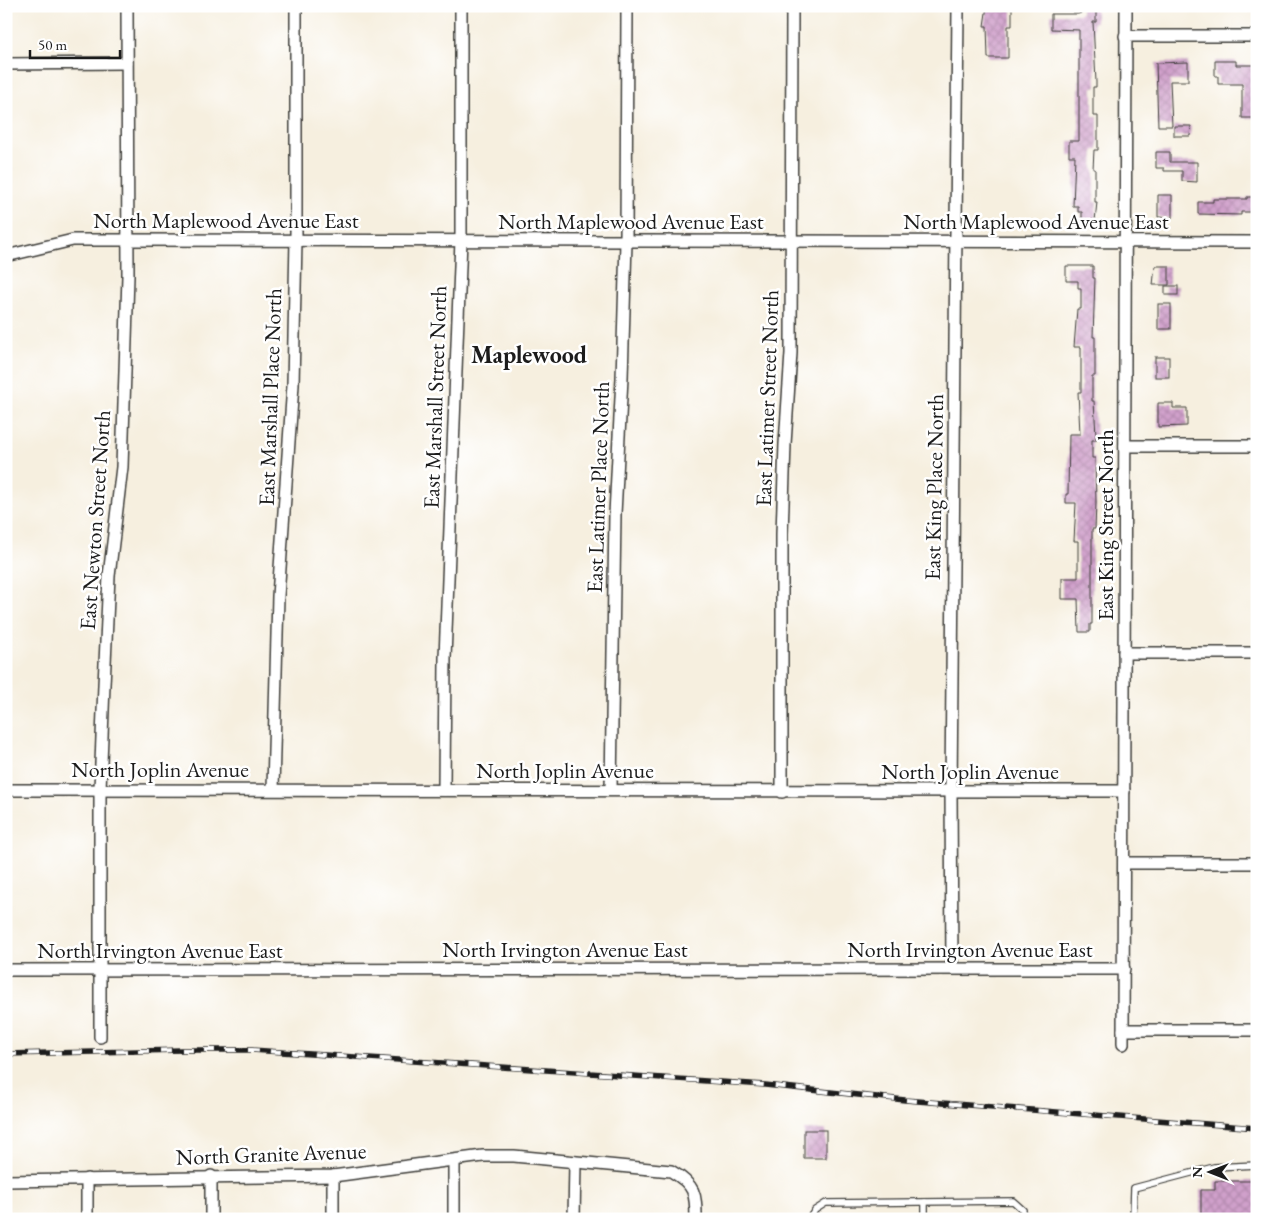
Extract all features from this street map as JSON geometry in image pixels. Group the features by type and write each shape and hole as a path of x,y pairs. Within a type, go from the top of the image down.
{"street":[{"name":"East Newton Street North","path":"100,1038 100,789 109,576 122,467 128,240 127,6"},
{"name":"East Marshall Place North","path":"273,790 278,596 293,385 296,240 296,6"},
{"name":"East Marshall Street North","path":"444,790 445,658 461,240 461,6"},
{"name":"East Latimer Place North","path":"611,790 615,514 626,242 627,6"},
{"name":"East Latimer Street North","path":"782,792 782,534 791,353 792,6"},
{"name":"East King Place North","path":"952,968 951,790 958,6"},
{"name":"East King Street North","path":"1124,1044 1126,6"},
{"path":"1126,36 1257,36"},
{"path":"6,64 127,63"},
{"name":"North Maplewood Avenue East","path":"6,256 73,240 1257,242"},
{"path":"1125,446 1257,446"},
{"path":"1124,653 1257,653"},
{"name":"North Joplin Avenue","path":"6,790 1124,791"},
{"path":"1124,863 1257,863"},
{"name":"North Irvington Avenue East","path":"6,970 1124,969"},
{"path":"1124,1030 1257,1030"},
{"name":"North Granite Avenue","path":"6,1181 211,1176 333,1176 454,1161 514,1156 671,1171 687,1180 696,1195 696,1219"},
{"path":"454,1161 454,1219"},
{"path":"574,1219 575,1162"},
{"path":"211,1176 211,1219"},
{"path":"333,1176 333,1219"},
{"path":"87,1179 87,1219"}],"lane":[{"path":"1134,1219 1134,1188 1214,1167 1257,1165"},
{"path":"809,1219 815,1210 826,1202 1014,1201 1023,1210 1023,1219"},
{"path":"925,1202 925,1219"}],"building":[{"path":"987,6 1012,6 1012,26 1008,26 1008,58 988,58 987,26 984,26"},
{"path":"1081,6 1096,6 1096,22 1093,22 1096,87 1093,87 1093,116 1098,116 1098,150 1094,150 1093,169 1095,169 1095,202 1097,202 1095,221 1082,221 1082,212 1078,212 1078,206 1073,206 1075,156 1069,156 1069,141 1079,141 1079,30 1051,29 1051,14 1078,14 1081,13"},
{"path":"1215,61 1236,61 1236,65 1257,65 1257,118 1242,118 1242,84 1218,84 1218,76 1215,76"},
{"path":"1188,62 1188,81 1170,81 1172,126 1158,126 1156,63"},
{"path":"1174,126 1191,126 1190,136 1174,136"},
{"path":"1156,152 1170,152 1170,162 1197,162 1197,182 1182,181 1182,171 1164,171 1164,168 1156,168"},
{"path":"1158,195 1172,195 1172,218 1158,217"},
{"path":"1247,197 1257,197 1257,212 1241,212 1241,215 1198,214 1198,202 1213,202 1213,199 1247,199"},
{"path":"1066,266 1093,266 1093,278 1095,278 1093,337 1095,337 1095,376 1092,376 1092,401 1094,401 1096,440 1092,440 1092,458 1095,458 1096,503 1095,529 1092,529 1092,624 1090,624 1090,632 1079,632 1078,599 1062,599 1062,578 1078,578 1078,541 1074,541 1076,503 1066,503 1066,494 1068,494 1069,434 1080,434 1078,392 1081,392 1081,347 1074,347 1077,309 1081,309 1081,288 1078,288 1078,281 1066,281"},
{"path":"1155,266 1169,266 1169,285 1153,285"},
{"path":"1165,286 1178,286 1178,295 1165,295"},
{"path":"1158,304 1171,304 1171,329 1158,329"},
{"path":"1155,357 1169,357 1169,377 1155,377"},
{"path":"1158,403 1173,403 1173,408 1187,408 1187,426 1158,427"},
{"path":"804,1130 826,1130 826,1158 804,1158"},
{"path":"1215,1181 1257,1181 1257,1219 1201,1219 1201,1190 1215,1190"}],"railway":[{"path":"6,1054 252,1050 765,1085 905,1100 1257,1128"}],"district":[{"name":"Maplewood","path":"529,354"}]}
